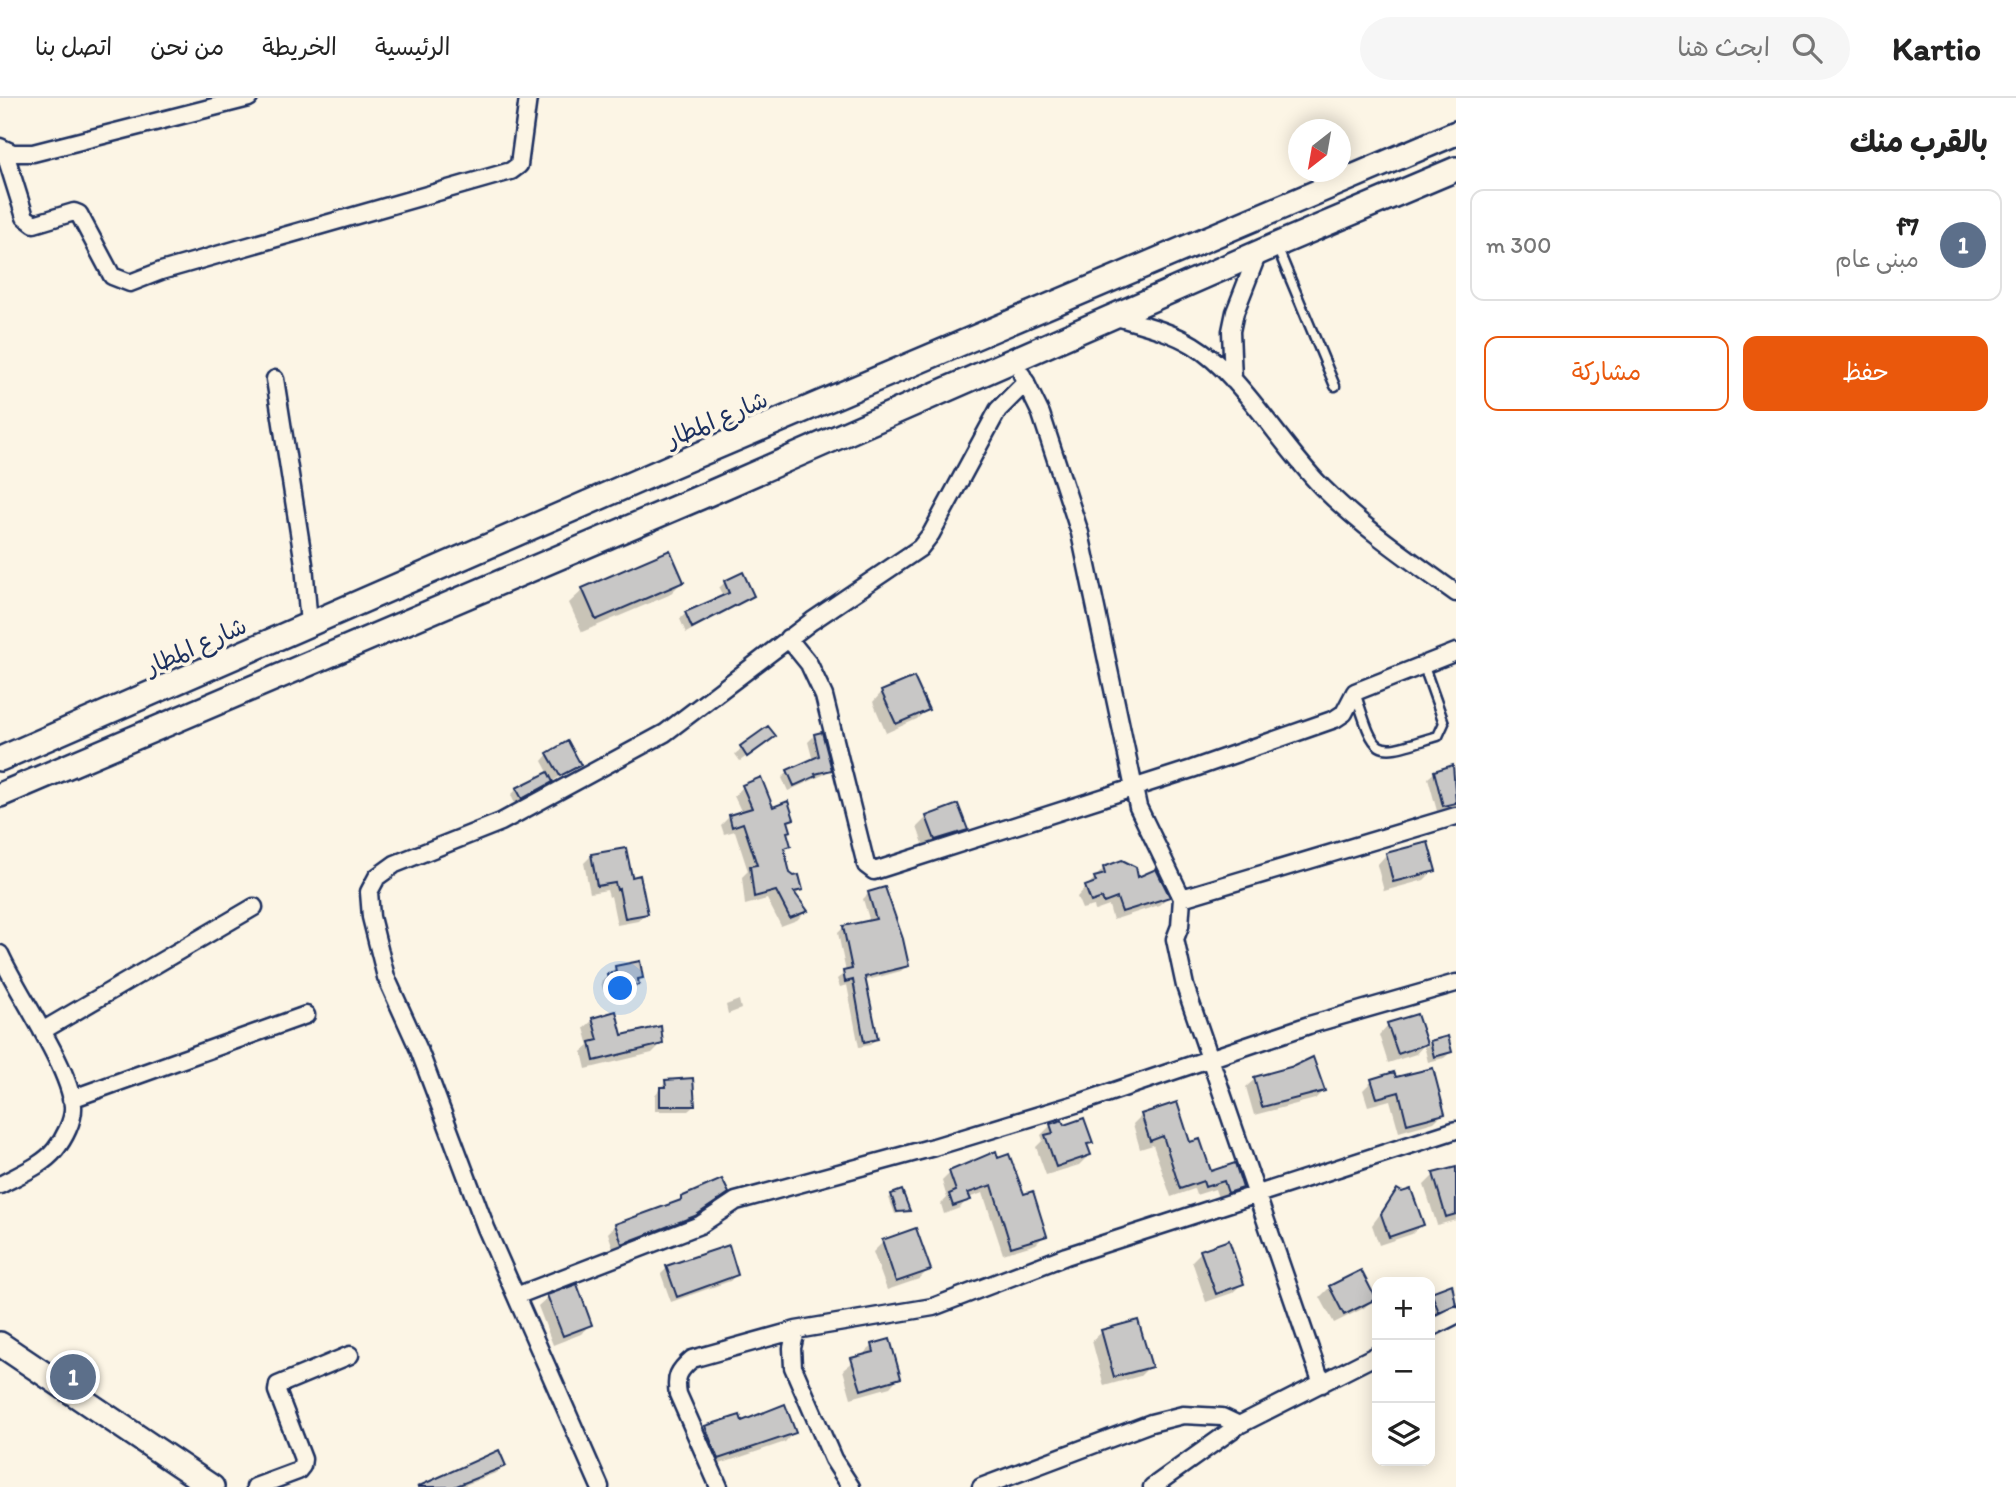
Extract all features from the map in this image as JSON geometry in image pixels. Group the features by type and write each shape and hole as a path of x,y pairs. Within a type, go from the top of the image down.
{"street":[{"path":"2,149 21,154 33,153 249,98"},
{"path":"2,149 25,217 34,225 74,212 79,214 113,276 130,283 161,271 511,171 519,165 528,98"},
{"name":"شارع المطار","path":"0,759 672,467 1456,133"},
{"path":"0,794 397,628 1456,169"},
{"path":"1233,380 1231,331 1235,312 1267,249"},
{"path":"1113,316 1176,336 1196,347 1233,380 1322,487 1369,528 1456,593"},
{"path":"1015,360 1041,414 1080,533 1139,807 1182,898 1180,926 1175,939 1177,957 1322,1384"},
{"path":"275,379 304,564 309,625"},
{"path":"600,1487 486,1228 419,1050 382,964 371,918 369,892 372,884 396,864 502,821 665,733 789,638 926,542 998,410 1026,382"},
{"path":"383,593 397,628"},
{"path":"789,638 809,663 824,696 851,810 869,870 936,854 1340,717 1355,692 1456,652"},
{"path":"1182,898 1456,816"},
{"path":"41,1031 254,907"},
{"path":"0,954 41,1031 71,1099 70,1123 54,1151 0,1185"},
{"path":"516,1296 700,1225 736,1201 934,1147 1309,1025 1456,983"},
{"path":"71,1099 306,1015"},
{"path":"719,1487 678,1394 675,1380 679,1370 692,1359 796,1331 933,1307 1066,1256 1456,1130"},
{"path":"1435,1326 1456,1315"},
{"path":"796,1331 792,1348 793,1367 833,1459 850,1487"},
{"path":"0,1344 212,1487"},
{"path":"255,1487 298,1471 302,1466 303,1459 277,1391 278,1385 350,1355"},
{"path":"1152,1487 1239,1425 1372,1358"},
{"path":"981,1487 1151,1423 1183,1415 1222,1417 1239,1425"}],"lane":[{"path":"1267,249 1335,386"},
{"path":"1355,692 1370,740 1379,746 1389,751 1438,736 1444,723 1423,664"}],"building":[{"path":"670,550 684,582 596,620 582,588"},
{"path":"743,572 754,596 692,628 685,612 729,593 724,581"},
{"path":"914,677 929,710 896,724 881,691"},
{"path":"768,726 776,736 747,757 740,746"},
{"path":"822,732 832,770 815,774 816,776 794,786 787,770 819,756 814,734"},
{"path":"568,741 581,765 560,776 547,753"},
{"path":"1453,765 1456,803 1443,806 1434,771"},
{"path":"548,772 553,782 522,799 516,788"},
{"path":"761,777 773,807 788,801 794,819 788,821 791,831 787,832 791,846 784,848 790,873 799,875 803,890 794,892 808,911 790,918 776,891 754,897 750,866 757,865 743,823 732,827 729,815 752,808 742,785"},
{"path":"958,804 968,830 935,840 926,816"},
{"path":"1428,842 1436,871 1393,882 1386,853"},
{"path":"626,848 632,877 640,875 648,914 625,918 619,889 617,890 615,883 597,886 591,854"},
{"path":"1122,860 1136,867 1138,877 1156,869 1170,897 1122,912 1117,898 1104,903 1102,898 1091,902 1085,886 1096,882 1094,877 1105,874 1103,867"},
{"path":"885,887 903,939 909,966 865,977 878,1039 864,1042 853,980 845,982 843,971 852,969 843,926 876,919 868,892"},
{"path":"640,961 643,978 638,979 639,985 621,989 620,983 609,985 607,974 616,972 615,966"},
{"path":"616,1011 622,1035 661,1026 663,1044 594,1061 590,1042 598,1040 592,1018"},
{"path":"1417,1014 1427,1044 1398,1054 1387,1023"},
{"path":"1448,1036 1452,1052 1434,1057 1430,1041"},
{"path":"1313,1057 1325,1091 1262,1107 1254,1077 1294,1066"},
{"path":"1433,1068 1445,1114 1407,1124 1399,1092 1377,1098 1371,1079 1394,1072 1396,1077"},
{"path":"693,1078 695,1106 660,1106 660,1087 666,1087 665,1080"},
{"path":"1177,1102 1190,1142 1200,1139 1211,1171 1235,1163 1243,1188 1228,1193 1224,1181 1205,1187 1203,1181 1180,1189 1163,1136 1150,1141 1141,1114"},
{"path":"1084,1118 1093,1143 1087,1144 1091,1155 1056,1167 1045,1135 1053,1133 1050,1124 1062,1120 1064,1125"},
{"path":"996,1151 998,1158 1009,1154 1024,1194 1033,1191 1047,1236 1011,1247 992,1185 968,1193 971,1200 953,1206 949,1194 956,1191 949,1171"},
{"path":"1456,1167 1456,1214 1446,1217 1433,1173"},
{"path":"722,1179 729,1193 695,1216 622,1244 615,1224 681,1200 681,1197"},
{"path":"1397,1189 1402,1192 1411,1189 1424,1225 1389,1237 1381,1214"},
{"path":"902,1190 910,1211 897,1212 891,1194"},
{"path":"916,1228 931,1270 896,1282 882,1240"},
{"path":"1229,1240 1244,1284 1216,1294 1200,1250"},
{"path":"729,1245 738,1275 677,1297 666,1266"},
{"path":"1361,1270 1372,1291 1372,1301 1344,1315 1329,1286"},
{"path":"577,1284 592,1325 563,1336 547,1295"},
{"path":"1452,1284 1456,1305 1439,1312 1435,1302 1435,1290"},
{"path":"1138,1320 1152,1367 1114,1377 1101,1330"},
{"path":"890,1339 901,1378 861,1390 851,1358 874,1352 872,1344"},
{"path":"785,1404 796,1433 718,1459 705,1426 740,1415 742,1421"},
{"path":"499,1450 506,1466 454,1487 417,1487"}],"place":[{"name":"f7","path":"73,1377"}]}
